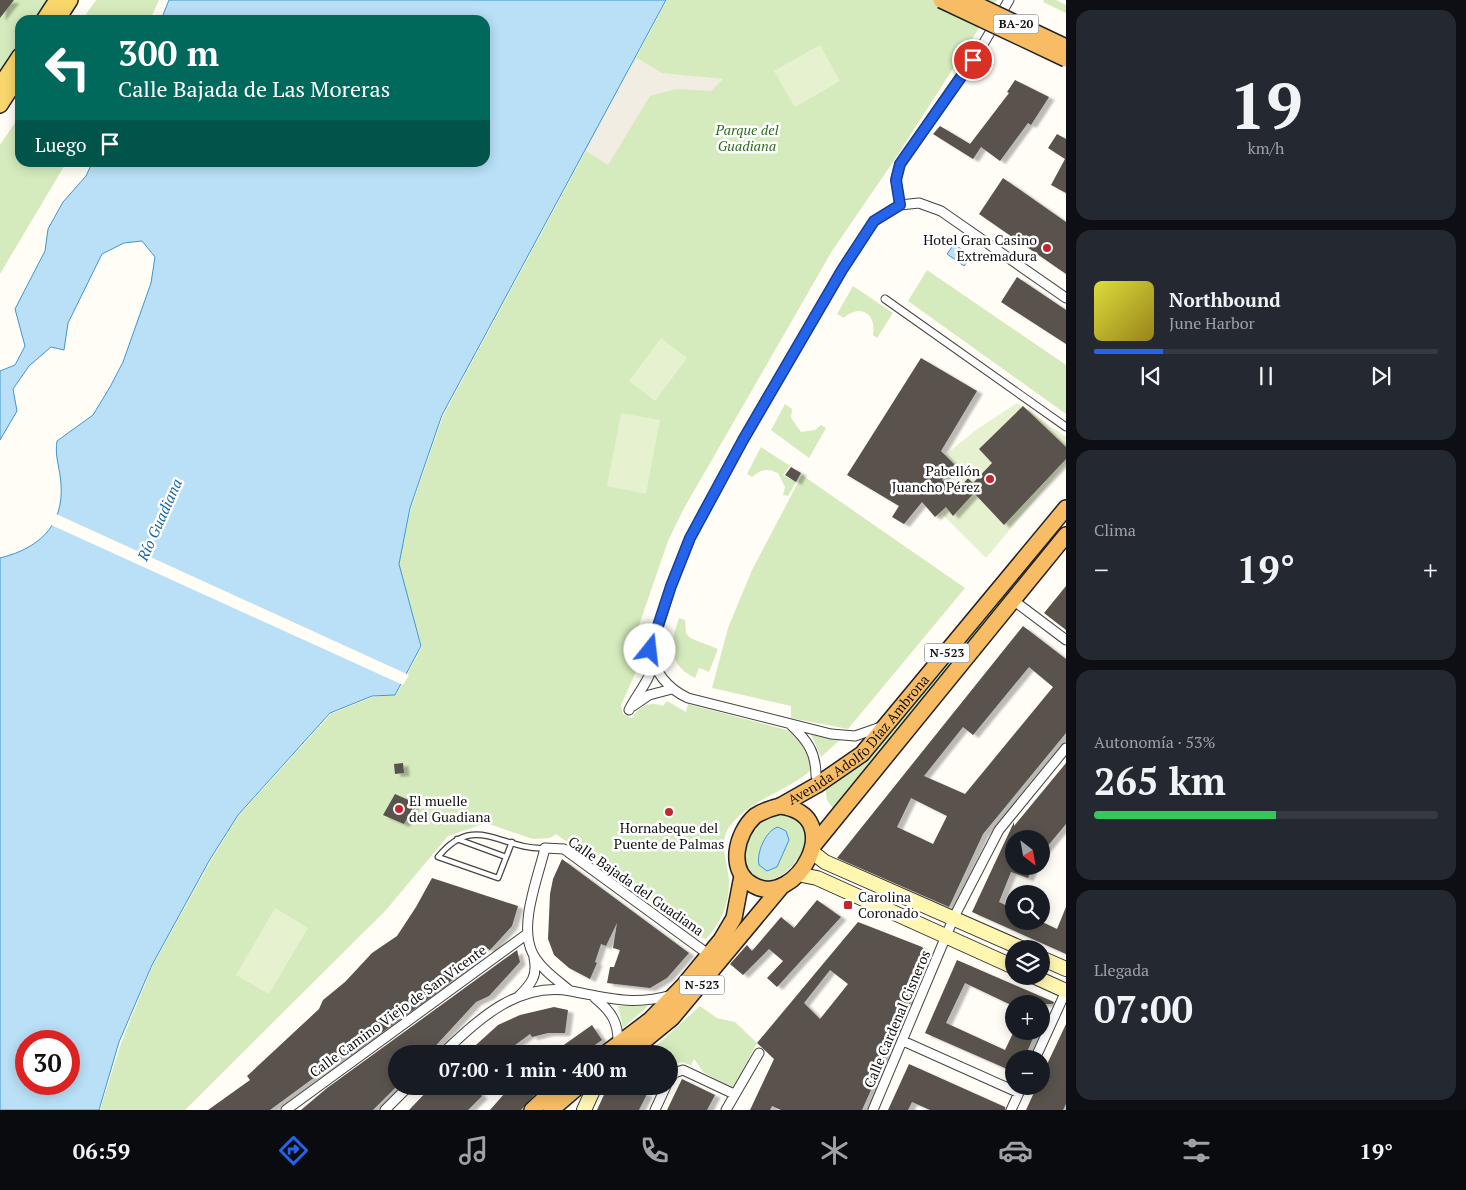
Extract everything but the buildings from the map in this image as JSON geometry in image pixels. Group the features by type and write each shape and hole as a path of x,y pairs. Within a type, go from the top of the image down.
{"highway":[{"name":"BA-20","path":"941,0 1066,59"},
{"name":"BA-20","path":"967,0 1066,47"},
{"name":"Avenida Adolfo Díaz Ambrona","path":"780,806 847,766 862,754 890,723 1066,508"},
{"path":"1038,542 1051,534 1066,517"},
{"name":"Avenida Adolfo Díaz Ambrona","path":"813,849 1066,535"},
{"path":"780,806 799,811 808,819 814,837 813,849"},
{"name":"N-523","path":"623,1045 675,994 708,954 734,918 742,876 737,858 741,834 756,815 780,806"},
{"name":"N-523","path":"797,874 813,849"},
{"path":"742,876 748,882 760,888 773,889 782,886 797,874"},
{"name":"N-523","path":"627,1045 672,1018 782,886"},
{"path":"532,1110 548,1095"},
{"path":"551,1110 568,1095"}],"main road":[{"path":"47,15 57,0"},
{"path":"60,15 70,0"},
{"path":"0,86 15,64"},
{"path":"0,105 15,82"},
{"path":"813,849 828,864 1005,941"},
{"path":"797,874 817,878 1005,964"},
{"path":"1050,962 1066,969"},
{"path":"1050,984 1066,991"},
{"path":"584,1110 591,1095"}],"street":[{"path":"900,205 896,180 900,164 982,46 1009,0"},
{"path":"672,689 638,700 629,710 636,693 649,677 652,669 652,640 690,538 743,440 842,270 874,221 900,205 919,203 941,211 1066,298"},
{"path":"885,299 1066,427"},
{"path":"1013,600 1066,640"},
{"path":"652,661 672,689 688,698 791,725 831,734 855,736 890,723"},
{"path":"791,725 803,737 814,753 816,776"},
{"name":"Calle Cardenal Cisneros","path":"873,1110 954,917 1000,830 1066,748"},
{"path":"519,997 532,982 536,974 534,955 527,934 528,917 545,848"},
{"name":"Calle Bajada del Guadiana","path":"545,848 564,849 708,954"},
{"name":"Calle Camino Viejo de San Vicente","path":"286,1110 527,934"},
{"path":"534,955 543,967 569,990"},
{"path":"452,1045 485,1014 519,997 542,991 569,990 615,1001 641,1002 675,994"},
{"path":"1039,1050 1066,991"},
{"path":"592,996 613,1016 617,1025 617,1045"},
{"path":"903,1041 1005,1083"},
{"path":"726,1110 759,1053"},
{"path":"678,1072 683,1070 734,1094"},
{"path":"385,1110 400,1095"},
{"path":"655,1110 662,1095"},
{"path":"1011,1110 1018,1095"}],"lane":[{"path":"512,842 498,878 438,857 457,839 475,833 512,842 536,849 545,848"},
{"path":"457,839 506,857"}],"green space":[{"path":"0,0 50,0 40,15 15,15 15,52 0,75"},
{"path":"96,0 159,0 152,15 86,15"},
{"name":"Parque del Guadiana","path":"667,0 997,0 893,162 832,251 683,510 668,541 637,631 635,674 621,705 623,714 632,718 638,710 649,704 663,706 667,701 686,712 688,704 787,730 798,737 804,746 812,769 803,777 748,809 730,826 724,839 729,876 729,892 719,921 706,939 699,937 556,834 550,838 533,839 486,823 448,836 386,910 185,1110 100,1110 121,1043 153,965 210,862 239,815 331,714 372,697 396,695 422,647 399,564 411,508 443,416"},
{"path":"1044,0 1056,0 1066,5 1066,13 1043,2"},
{"path":"820,45 840,81 795,107 774,71"},
{"path":"15,122 15,167 64,167 0,274 0,145"},
{"path":"927,270 1066,365 1066,414 908,301"},
{"path":"853,286 893,313 877,338 873,335 874,328 870,316 866,313 856,311 844,318 837,314"},
{"path":"661,338 687,358 655,401 629,381"},
{"name":"Pabellón Juancho Pérez","path":"1017,403 1066,437 1066,463 986,558 942,514 938,519 916,495 945,455 976,430"},
{"path":"785,404 792,409 791,418 801,432 815,430 821,425 826,428 809,458 771,430"},
{"path":"621,413 660,420 646,494 607,486"},
{"path":"761,447 790,466 783,475 796,482 788,496 783,495 785,487 778,473 767,470 758,472 752,477 747,474"},
{"path":"802,475 965,588 848,729 791,718 791,706 712,688 728,628 752,570"},
{"path":"1062,532 834,810 827,800 825,787 863,762 1048,540"},
{"path":"679,618 685,620 686,633 690,638 718,649 709,672 699,668 695,678 679,666 675,660 673,645"},
{"path":"811,734 840,740 821,757"},
{"path":"779,814 794,817 803,824 806,835 804,846 798,858 789,869 778,877 765,881 753,875 746,866 744,856 746,846 758,826"},
{"path":"275,908 308,928 269,994 236,975"},
{"path":"618,1006 648,1006 623,1028"},
{"path":"700,1006 717,1018 735,1022 757,1043 733,1089 703,1072 694,1059 691,1065 681,1062 678,1063 678,1045 657,1045"}],"shaded area":[{"path":"637,58 662,73 723,79 711,91 677,89 650,96 608,165 583,149"}],"water":[{"name":"Río Guadiana","path":"169,0 666,0 442,415 410,508 399,564 421,646 395,695 372,696 330,713 238,815 209,861 152,965 119,1042 99,1110 0,1110 0,558 29,547 49,530 56,519 60,506 61,491 57,441 93,415 110,387 123,362 151,283 155,257 142,241 124,243 102,254 68,323 64,350 51,347 29,366 13,389 17,411 0,440 0,371 15,365 25,346 15,309 45,251 48,229 63,202 86,176 90,167 490,167 490,15 163,15"},
{"path":"954,244 971,256 964,266 947,254"},
{"path":"778,827 786,831 789,840 777,867 767,871 759,865 759,854 766,837"}],"pier":[{"path":"54,513 409,675 403,685 49,524"}],"place":[{"name":"Hotel Gran Casino Extremadura","path":"1047,248"},
{"name":"Pabellón Juancho Pérez","path":"990,479"},
{"name":"El muelle del Guadiana","path":"399,809"},
{"name":"Hornabeque del Puente de Palmas","path":"669,812"},
{"name":"Carolina Coronado","path":"848,905"}],"route":[{"path":"650,650 671,586 690,538 743,440 795,354 842,270 874,221 900,205 896,180 900,164 973,60"}]}
